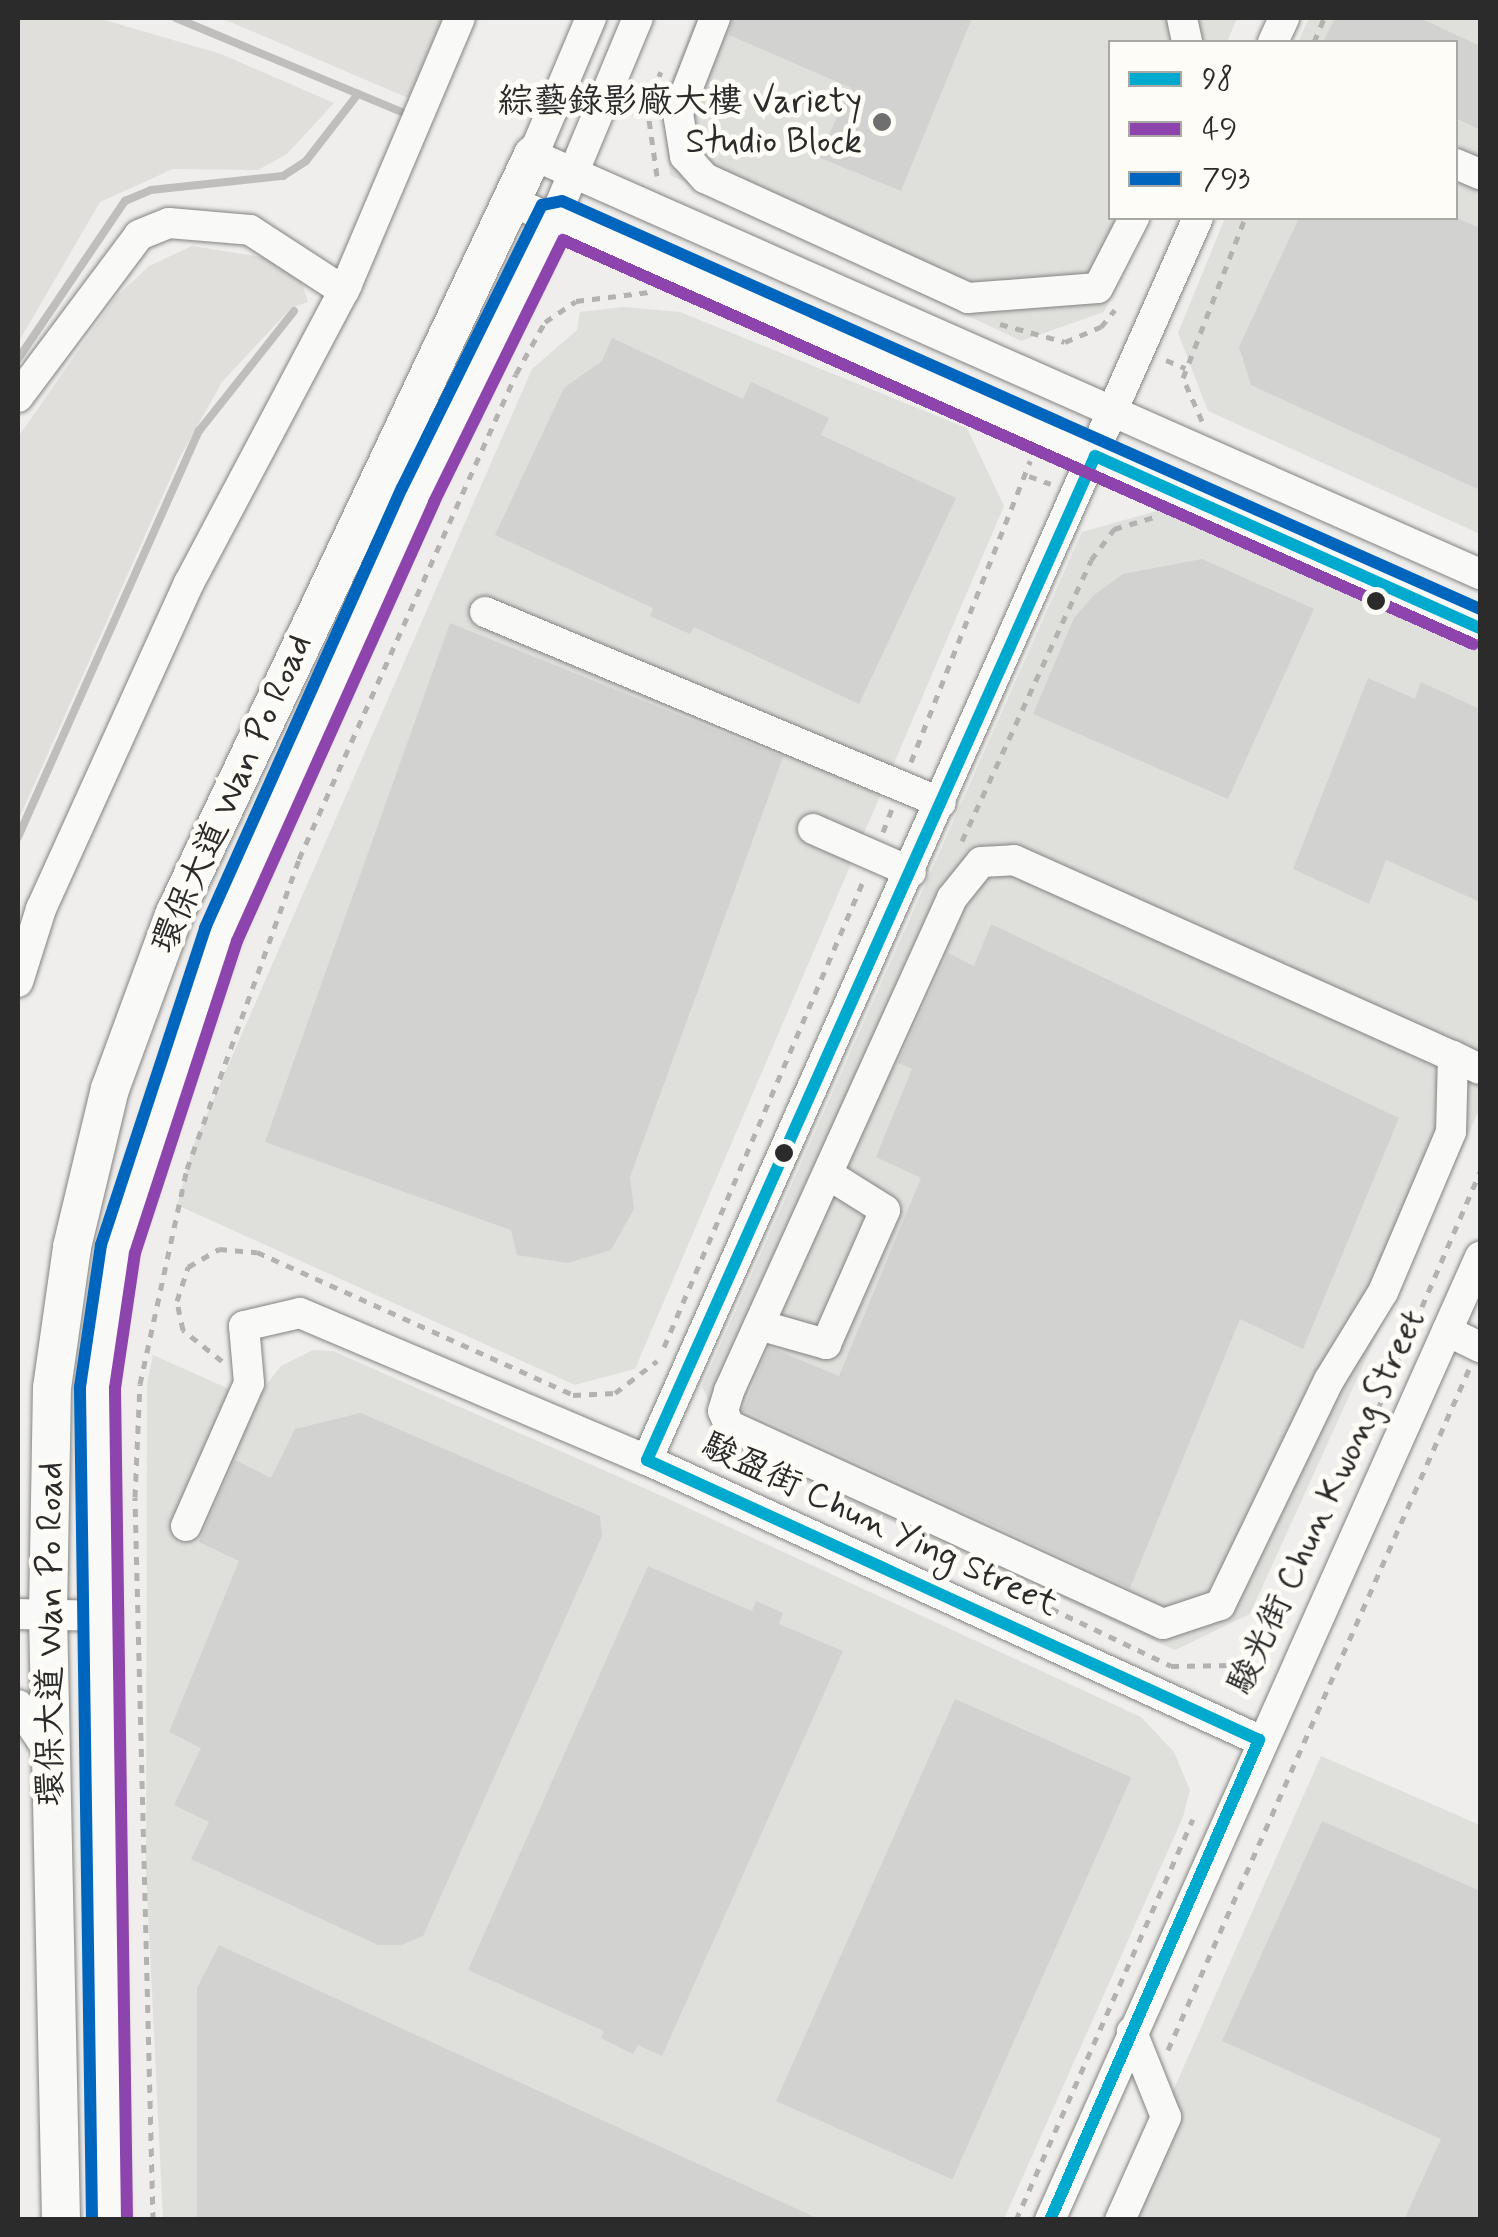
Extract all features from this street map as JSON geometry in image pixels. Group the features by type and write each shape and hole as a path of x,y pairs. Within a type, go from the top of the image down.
{"main road":[{"name":"環保大道 Wan Po Road","path":"61,2220 50,1753 33,1614 52,1388 72,1247 110,1089 174,916 368,494 514,202 533,155"},
{"name":"環保大道 Wan Po Road","path":"110,2220 105,1616 97,1388 118,1249 160,1104 237,899 418,495 555,217"}],"street":[{"path":"18,982 41,909 189,584 344,291 460,18"},
{"name":"環保大道 Wan Po Road","path":"533,155 591,18"},
{"name":"環保大道 Wan Po Road","path":"555,217 638,18"},
{"path":"715,18 678,114 685,156 723,186 968,298 1098,288 1133,220"},
{"path":"533,155 1117,407 1480,574"},
{"path":"514,202 1480,628"},
{"path":"647,1460 942,804 1197,220"},
{"path":"18,398 139,234 168,223 250,230 344,291"},
{"path":"485,612 942,804"},
{"path":"812,829 911,872"},
{"path":"1014,860 1467,1062 1451,1132 1383,1292 1329,1380 1220,1605 1189,1620 1163,1624 738,1432 722,1411 952,898 981,862 1014,860"},
{"path":"759,1325 826,1344 885,1210 829,1175"},
{"name":"駿光街 Chun Kwong Street","path":"1050,2220 1260,1740 1480,1257"},
{"name":"駿盈街 Chun Ying Street","path":"186,1526 249,1383 244,1326 312,1315 647,1460 1260,1740"},
{"path":"1447,1331 1480,1346"},
{"path":"33,1614 105,1616"},
{"path":"18,1705 50,1753"},
{"path":"1120,2220 1166,2117 1132,2032"}],"path":[{"path":"1196,413 1186,396 1185,368 1244,220"},
{"path":"153,2220 134,1497 140,1384 186,1169 299,859 516,374 545,322 576,302 628,293"},
{"path":"1065,342 1101,327 1121,300"},
{"path":"615,1393 655,1367 874,856 1028,475"},
{"path":"1101,544 1114,528 1177,515"},
{"path":"1342,1491 1480,1172"},
{"path":"1153,2085 1480,1346"},
{"path":"1262,1651 1288,1616"}],"shaded area":[{"path":"18,18 101,19 221,54 334,103 287,154 258,170 173,169 100,202 18,343"},
{"path":"221,18 443,18 408,98"},
{"path":"696,18 1237,18 1228,40 1108,40 1108,220 1148,220 1104,312 1021,341 670,175 662,105"},
{"path":"1309,18 1480,18 1480,534 1208,411 1178,333 1224,220 1458,220 1458,40 1299,40"},
{"path":"192,246 281,260 298,270 308,302 291,308 222,382 179,459 18,821 18,437 115,298 149,266"},
{"path":"623,307 680,312 967,428 1004,506 635,1369 575,1385 177,1205 193,1146 532,369 577,330 580,312"},
{"path":"1171,507 1480,644 1480,1108 1250,1614 1175,1650 728,1447 702,1386 1082,532"},
{"path":"313,1350 333,1351 651,1491 1141,1717 1174,1752 1190,1790 1183,1817 1004,2219 163,2219 146,1869 147,1384 153,1355 254,1400 281,1366"},
{"path":"1321,1756 1480,1825 1480,2219 1116,2220"}],"building":[{"name":"綜藝錄影廠大樓 Variety Studio Block","path":"733,18 972,18 901,191 818,157 851,88 729,35"},
{"path":"1335,18 1420,18 1480,46 1480,130 1458,119 1458,40 1324,40"},
{"path":"1458,218 1480,228 1480,490 1251,385 1239,347 1298,220"},
{"path":"612,338 743,399 751,382 829,418 821,435 956,498 859,704 694,627 690,634 650,616 653,608 495,535 564,388 602,361"},
{"path":"1202,559 1314,609 1228,799 1033,714 1074,618 1094,595 1123,574"},
{"path":"450,623 783,757 630,1177 634,1209 611,1250 568,1263 517,1255 511,1230 265,1142"},
{"path":"1368,678 1415,699 1421,682 1480,709 1480,902 1386,860 1369,904 1293,869"},
{"path":"991,924 1399,1118 1303,1349 1240,1319 1130,1588 743,1410 769,1347 839,1376 921,1178 876,1157 912,1069 898,1063 948,953 974,966"},
{"path":"361,1413 600,1516 602,1536 423,1936 401,1945 378,1945 191,1859 209,1822 174,1805 201,1748 169,1732 239,1561 199,1542 235,1460 271,1478 295,1429"},
{"path":"648,1566 752,1611 756,1601 783,1613 779,1624 843,1651 662,2056 638,2045 633,2054 601,2038 604,2031 468,1970"},
{"path":"955,1699 1131,1778 952,2179 776,2101"},
{"path":"1322,1821 1480,1891 1480,2220 1404,2220 1441,2139 1222,2041"},
{"path":"219,1945 821,2220 197,2220 197,1988"}],"waterway":[{"path":"176,18 407,114"},
{"path":"18,359 125,201 151,190 283,176 306,161 358,94"},
{"path":"18,837 199,431 294,311"}],"transit line":[{"name":"793","path":"92,2220 80,1387 101,1245 205,928 402,488 542,205 562,201 1480,609"},
{"name":"49","path":"127,2220 115,1388 135,1253 237,941 434,502 563,240 1473,644"},
{"name":"98","path":"1095,456 1480,628"},
{"name":"98","path":"647,1460 1095,456"},
{"name":"98","path":"647,1460 1259,1740"},
{"name":"98","path":"1050,2220 1259,1740"}],"place":[{"name":"綜藝錄影廠大樓 Variety Studio Block","path":"882,122"}]}
